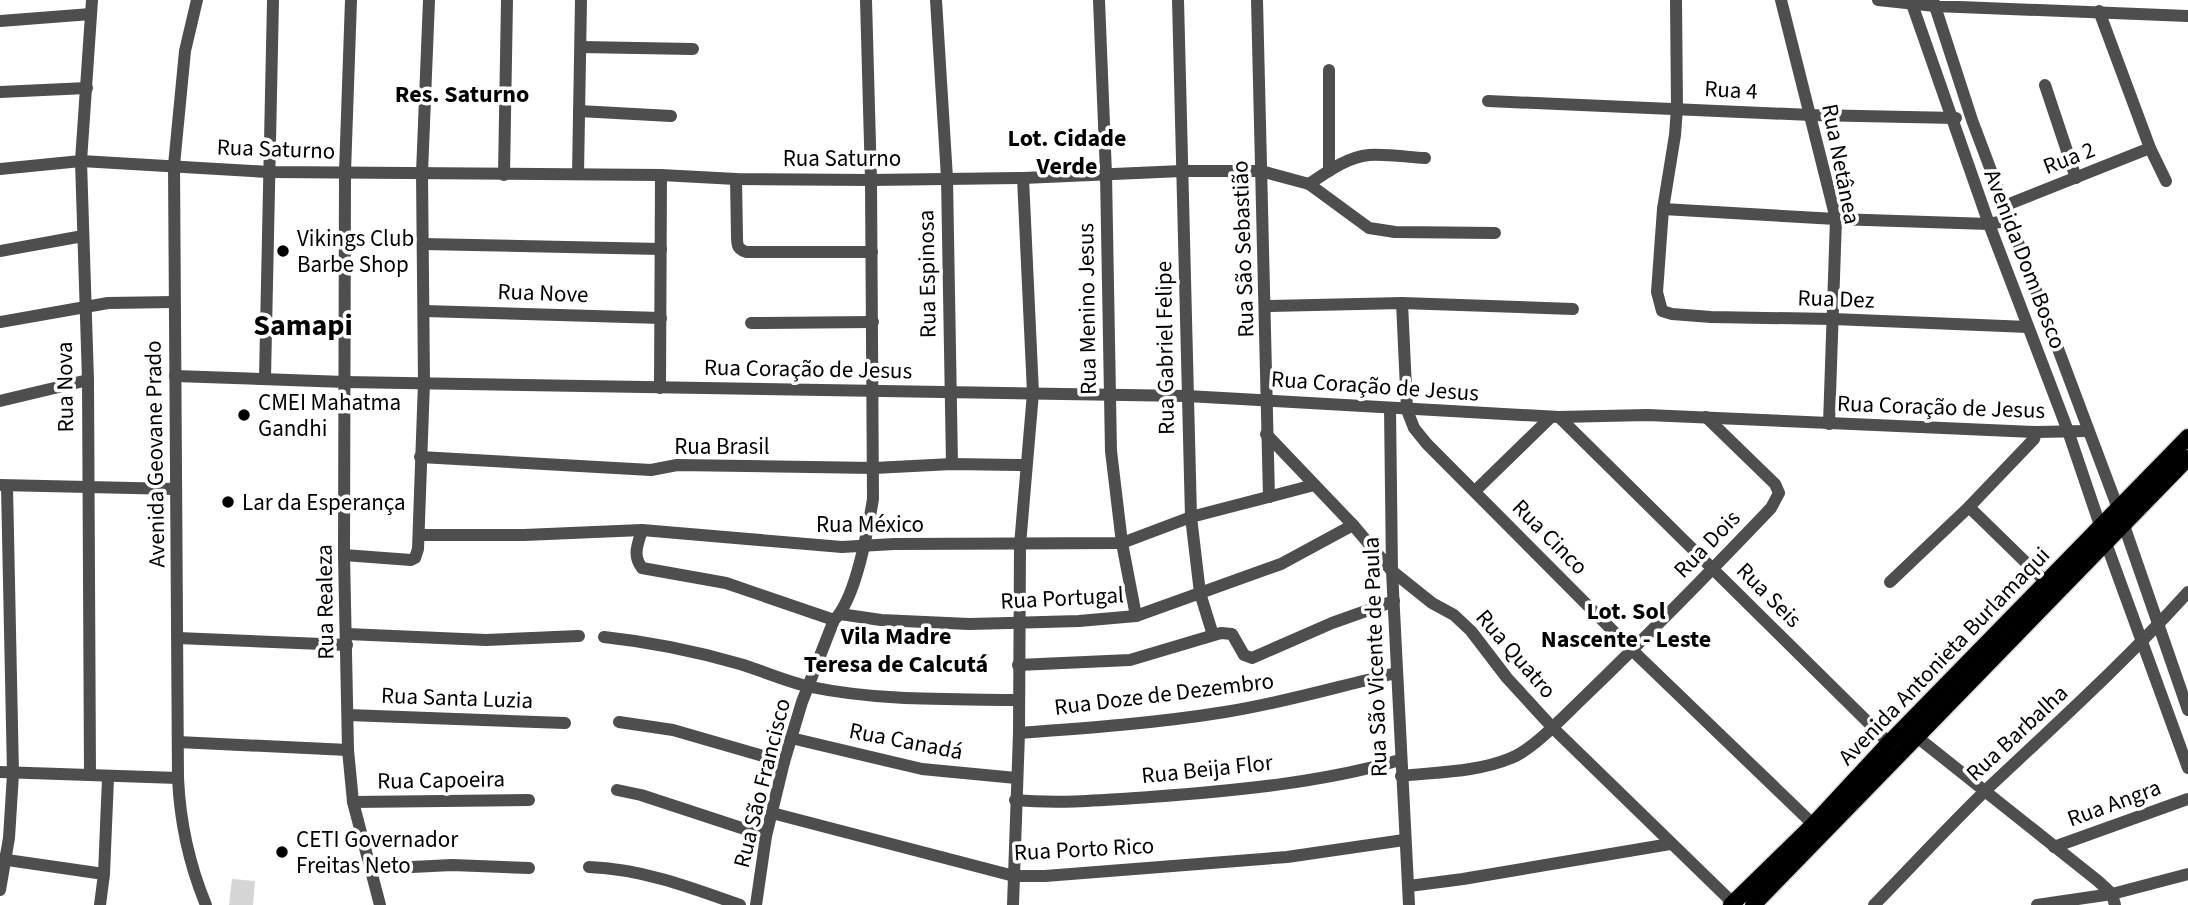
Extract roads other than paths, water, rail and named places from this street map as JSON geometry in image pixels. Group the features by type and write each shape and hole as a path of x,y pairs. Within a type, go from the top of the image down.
{"main road":[{"name":"Avenida Antonieta Burlamaqui","path":"2121,518 2188,438"},
{"name":"Avenida Antonieta Burlamaqui","path":"1753,905 1889,743 1981,660 2121,518 2188,458"},
{"name":"Avenida Antonieta Burlamaqui","path":"1732,904 1818,830 1917,737 2046,582 2104,535"}],"street":[{"name":"Rua Nova","path":"90,774 88,380 81,161 92,0"},
{"name":"Avenida Geovane Prado","path":"197,0 185,51 174,166 178,778 180,814 188,851 194,877 206,905"},
{"path":"265,378 273,0"},
{"name":"Rua Realeza","path":"351,0 345,172 344,555 348,750 353,802 380,905"},
{"path":"344,555 413,560 417,554 424,382 422,173 429,0"},
{"path":"504,175 507,0"},
{"path":"578,174 581,0"},
{"path":"866,0 871,180"},
{"path":"936,0 947,178"},
{"name":"Rua Menino Jesus","path":"1099,0 1107,174 1111,451 1122,543 1136,616"},
{"name":"Rua Gabriel Felipe","path":"1178,0 1191,517 1200,593 1213,635"},
{"name":"Rua São Sebastião","path":"1257,0 1269,497"},
{"path":"1676,0 1677,108 1663,209 1989,224 2009,220"},
{"name":"Rua Netânea","path":"1781,0 1836,219 1829,424"},
{"path":"1878,0 1912,4 2049,5 2188,16"},
{"path":"2171,0 2171,15"},
{"name":"Avenida Dom Bosco","path":"1934,3 1972,121 2121,518 2188,710"},
{"name":"Avenida Dom Bosco","path":"1912,4 1989,224 2068,431 2188,768"},
{"path":"2099,11 2150,148 2166,181"},
{"path":"0,21 91,14"},
{"path":"581,47 693,49"},
{"path":"1329,70 1329,171"},
{"path":"2045,85 2076,178"},
{"path":"0,92 87,88"},
{"name":"Rua 4","path":"1488,102 1811,115 1951,117 1972,121"},
{"path":"579,111 671,116"},
{"name":"Rua 2","path":"2004,206 2150,148"},
{"path":"1309,184 1352,160 1370,155 1425,158"},
{"name":"Rua Saturno","path":"0,169 81,161 269,172 661,175 736,179 871,180 1182,171 1261,172 1309,184 1370,228 1395,232 1495,233"},
{"path":"660,388 661,175"},
{"path":"1013,905 1019,733 1017,665 1020,545 1033,393 1023,177"},
{"name":"Rua Espinosa","path":"947,178 952,464"},
{"path":"736,179 737,246 746,252 872,252"},
{"name":"Rua São Francisco","path":"756,905 766,836 791,738 808,686 866,545 873,499 874,468 871,180"},
{"name":"Rua Dez","path":"1663,209 1657,292 1662,311 1672,314 2028,327"},
{"path":"0,251 83,236"},
{"path":"423,244 661,249"},
{"path":"0,322 108,303 174,302"},
{"path":"1402,303 1406,410"},
{"path":"1266,306 1402,303 1573,309"},
{"name":"Rua Nove","path":"424,311 661,318"},
{"path":"751,323 873,322"},
{"name":"Rua Coração de Jesus","path":"175,376 345,382 1187,396 1555,417 1647,415 2036,432 2088,431"},
{"path":"0,401 88,380"},
{"name":"Rua São Vicente de Paula","path":"1390,408 1392,570 1409,905"},
{"name":"Rua Cinco","path":"1406,410 1414,428 1427,444 1632,650 1818,830"},
{"path":"1475,491 1555,417"},
{"name":"Rua Seis","path":"1555,417 1889,743"},
{"name":"Rua Dois","path":"1401,776 1472,768 1512,758 1552,727 1632,650 1771,508 1779,494 1775,484 1706,417"},
{"path":"1890,582 1969,507 2034,439 2036,432"},
{"name":"Rua Quatro","path":"1266,434 1353,524 1392,570 1408,586 1462,623 1552,727 1732,904"},
{"name":"Rua Brasil","path":"420,457 635,469 709,465 874,468 952,464 1025,465"},
{"name":"Rua México","path":"419,535 524,535 642,530 842,547 1122,543 1191,517 1314,485"},
{"path":"0,890 2,859 9,838 4,486 176,489"},
{"path":"1969,507 2046,582"},
{"name":"Rua Portugal","path":"642,530 636,551 642,568 726,583 837,617 920,622 1018,623 1136,616 1281,564 1353,524"},
{"name":"Rua Barbalha","path":"1874,905 1985,792 2065,719 2188,592"},
{"path":"1017,665 1130,660 1222,633 1232,634 1244,655 1252,658 1341,619 1394,601"},
{"path":"177,638 486,640 579,636"},
{"path":"604,638 654,642 808,686 896,697 1017,700"},
{"name":"Rua Doze de Dezembro","path":"1019,733 1093,728 1226,712 1280,702 1396,673"},
{"name":"Rua Santa Luzia","path":"348,715 565,723"},
{"path":"619,722 673,730 784,762"},
{"path":"1917,737 2054,847 2113,900"},
{"name":"Rua Canadá","path":"791,738 922,769 1016,778"},
{"path":"178,742 348,750"},
{"name":"Rua Beija Flor","path":"1015,800 1079,802 1218,792 1302,780 1400,760"},
{"path":"7,773 178,778"},
{"path":"100,905 108,778"},
{"path":"617,790 641,795 766,836"},
{"name":"Rua Angra","path":"2054,847 2188,799"},
{"name":"Rua Capoeira","path":"353,802 529,800"},
{"name":"Rua Porto Rico","path":"772,813 1014,876 1045,876 1287,857 1404,839"},
{"path":"1409,886 1670,844"},
{"path":"2,859 104,874"},
{"path":"372,869 452,865 528,868"},
{"path":"589,867 616,868 659,877 740,905"},
{"path":"2037,905 2113,900 2188,874"}],"place":[{"name":"Vikings Club Barbe Shop","path":"283,251"},
{"name":"CMEI Mahatma Gandhi","path":"244,415"},
{"name":"Lar da Esperança","path":"228,502"},
{"name":"CETI Governador Freitas Neto","path":"282,852"}],"district":[{"name":"Res. Saturno","path":"462,94"},
{"name":"Lot. Cidade Verde","path":"1067,152"},
{"name":"Samapi","path":"303,325"},
{"name":"Lot. Sol Nascente - Leste","path":"1626,625"},
{"name":"Vila Madre Teresa de Calcutá","path":"896,650"}]}
